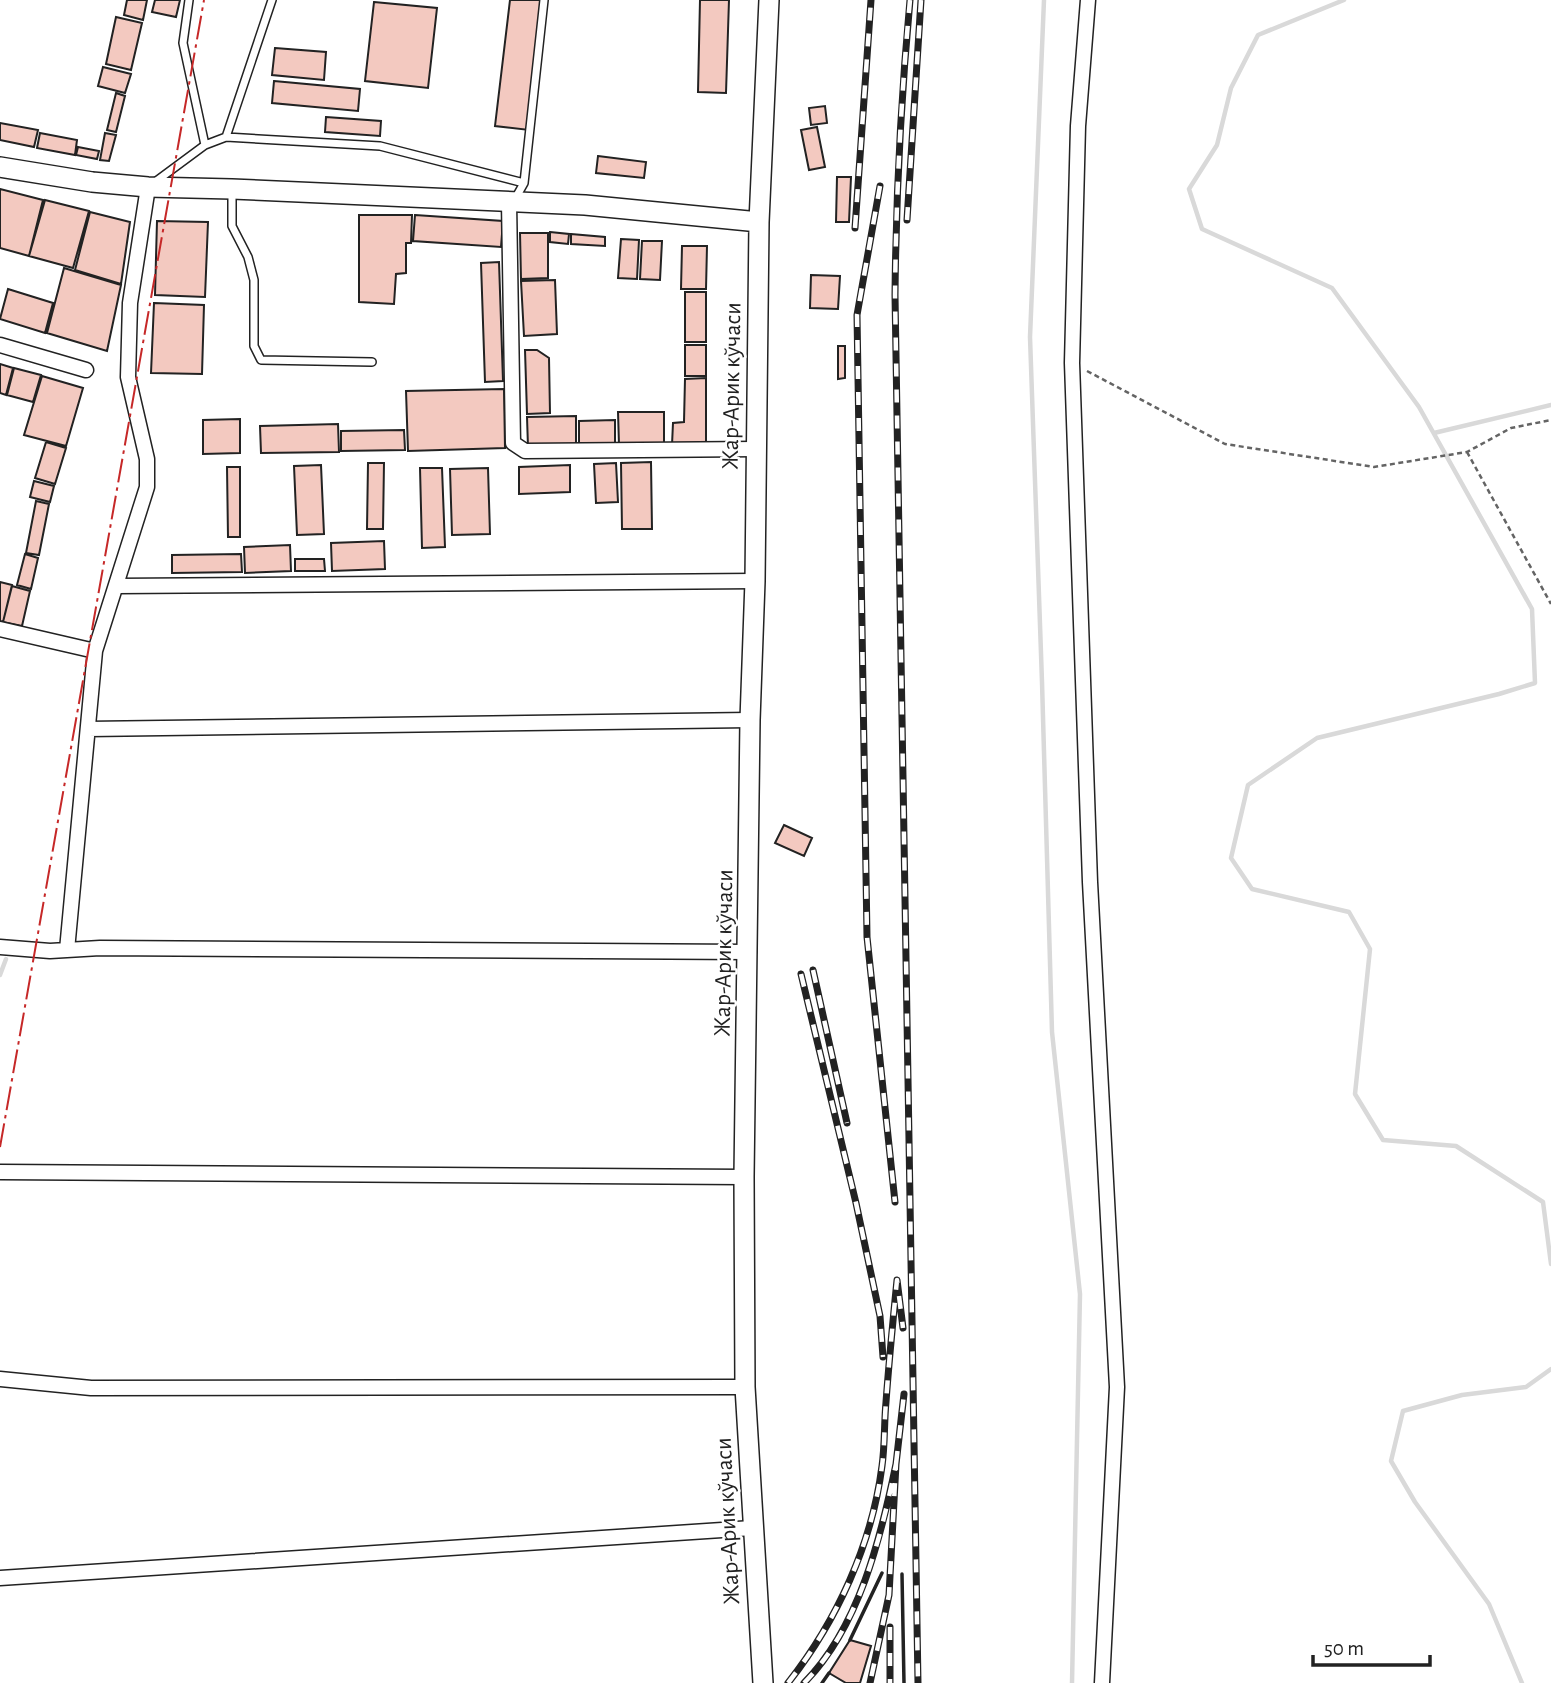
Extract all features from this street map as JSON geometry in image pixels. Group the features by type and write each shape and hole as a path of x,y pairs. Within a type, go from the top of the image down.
{"main road":[{"name":"Жар-Арик кўчаси","path":"763,1683 745,1387 744,1177 759,222 769,0"},
{"path":"0,167 148,187 585,205 759,222"}],"street":[{"path":"1088,0 1078,126 1072,363 1090,882 1117,1387 1102,1683"},
{"path":"67,950 95,651 148,487 147,459 128,377 130,303 148,187"},
{"path":"511,202 513,443 517,449 525,452 756,449"},
{"path":"0,345 86,370"},
{"path":"117,586 755,582"},
{"path":"0,629 95,651"},
{"path":"88,729 750,720"},
{"path":"1,950 749,952"},
{"path":"0,1172 744,1177"},
{"path":"0,1379 91,1388 745,1387"},
{"path":"0,1578 752,1528"}],"lane":[{"path":"189,0 183,43 205,145"},
{"path":"226,137 272,0"},
{"path":"511,202 524,183 544,0"},
{"path":"148,187 205,145 226,137 380,146 524,183"},
{"path":"232,189 232,226 248,257 254,280 256,355 261,360 282,362 372,362"}],"path":[{"path":"1072,363 1225,444 1374,467 1467,452 1511,428 1551,420"},
{"path":"1467,452 1551,604"}],"building":[{"path":"127,0 147,0 143,20 124,15"},
{"path":"155,0 180,0 176,17 152,12"},
{"path":"510,0 542,0 529,130 495,126"},
{"path":"700,0 729,0 726,93 698,92"},
{"path":"374,2 437,8 428,88 365,81"},
{"path":"116,17 142,23 131,70 106,64"},
{"path":"275,48 326,52 324,80 272,75"},
{"path":"103,67 131,74 125,93 98,86"},
{"path":"274,81 360,89 358,111 272,103"},
{"path":"116,93 125,96 116,132 107,130"},
{"path":"825,106 827,123 811,125 809,108"},
{"path":"326,117 381,121 380,136 325,132"},
{"path":"0,123 38,130 34,147 0,140"},
{"path":"817,127 825,167 809,170 801,130"},
{"path":"40,133 77,140 75,155 37,148"},
{"path":"105,133 116,135 109,161 100,160"},
{"path":"78,147 99,151 97,159 76,155"},
{"path":"598,156 646,162 644,178 596,173"},
{"path":"837,177 851,177 849,222 836,222"},
{"path":"0,189 43,200 29,256 0,248"},
{"path":"45,200 89,211 73,268 29,256"},
{"path":"90,212 130,222 121,284 75,270"},
{"path":"359,215 412,215 411,243 406,243 406,273 396,274 394,304 359,302"},
{"path":"415,215 503,221 501,247 413,241"},
{"path":"157,221 208,222 205,297 155,295"},
{"path":"550,232 569,234 568,244 550,242"},
{"path":"520,233 548,233 548,278 521,279"},
{"path":"571,234 605,237 605,246 571,244"},
{"path":"621,239 639,240 637,279 618,278"},
{"path":"642,241 662,241 660,280 640,279"},
{"path":"682,246 707,246 706,289 681,289"},
{"path":"499,262 503,381 485,382 481,263"},
{"path":"64,268 121,285 107,351 47,333"},
{"path":"811,275 840,276 838,309 810,308"},
{"path":"555,280 557,334 524,336 521,281"},
{"path":"8,289 53,303 45,333 0,319"},
{"path":"685,292 706,292 706,342 685,342"},
{"path":"154,303 204,305 202,374 151,373"},
{"path":"685,345 706,345 706,376 685,376"},
{"path":"838,346 845,346 845,378 838,379"},
{"path":"525,350 537,350 549,358 550,413 527,414"},
{"path":"0,364 13,368 6,395 0,393"},
{"path":"14,368 41,375 33,402 7,395"},
{"path":"42,376 83,388 66,446 24,435"},
{"path":"706,378 706,444 672,445 673,423 684,422 685,379"},
{"path":"504,389 505,448 408,451 406,391"},
{"path":"618,412 664,412 664,444 619,445"},
{"path":"576,416 576,446 528,447 527,417"},
{"path":"240,419 240,453 203,454 203,420"},
{"path":"615,420 615,445 579,446 579,421"},
{"path":"338,424 339,452 261,453 260,426"},
{"path":"404,430 405,450 341,451 341,431"},
{"path":"46,442 66,448 55,484 35,478"},
{"path":"651,462 652,529 622,529 621,463"},
{"path":"368,463 384,463 383,529 367,529"},
{"path":"616,463 618,502 596,503 594,464"},
{"path":"321,465 324,534 297,535 294,466"},
{"path":"570,465 570,492 519,494 519,467"},
{"path":"227,467 240,467 240,537 228,537"},
{"path":"420,468 442,468 445,547 422,548"},
{"path":"488,468 490,534 452,535 450,469"},
{"path":"34,481 54,486 50,502 30,497"},
{"path":"36,501 49,504 39,555 26,553"},
{"path":"384,541 385,569 332,571 331,543"},
{"path":"290,545 291,571 245,573 244,547"},
{"path":"25,554 38,558 31,589 17,585"},
{"path":"241,554 242,572 172,573 172,555"},
{"path":"295,559 324,559 325,571 295,571"},
{"path":"0,582 12,585 3,622 0,621"},
{"path":"12,586 30,591 22,626 3,622"},
{"path":"784,825 812,838 804,856 775,843"},
{"path":"850,1640 871,1646 860,1683 846,1683 829,1673"}],"waterway":[{"path":"1044,0 1030,337 1052,1032 1080,1294 1072,1683"},
{"path":"1344,0 1258,35 1231,88 1217,145 1189,189 1202,229 1332,288 1419,407 1532,609 1535,683 1317,738 1248,785 1231,858 1252,889 1349,912 1370,949 1355,1094 1383,1140 1456,1146 1543,1202 1551,1264"},
{"path":"1434,433 1551,405"},
{"path":"0,975 6,959"},
{"path":"1522,1683 1489,1604 1415,1502 1391,1461 1403,1411 1462,1395 1526,1387 1551,1369"}],"railway":[{"path":"855,228 871,0"},
{"path":"910,0 900,147 895,295 918,1683"},
{"path":"907,220 921,0"},
{"path":"880,186 857,315 867,937 895,1202"},
{"path":"813,970 847,1123"},
{"path":"801,974 856,1203 880,1316 883,1357"},
{"path":"788,1683 837,1608 850,1581 870,1524 883,1458 897,1280 903,1328"},
{"path":"896,1464 904,1394"},
{"path":"804,1683 823,1661 853,1609 875,1551 896,1464 889,1595 870,1683"},
{"path":"890,1627 890,1683"}],"wall":[{"path":"850,1640 882,1573"},
{"path":"902,1574 904,1683"},
{"path":"822,1683 829,1673"}],"power":[{"path":"0,1147 204,0"}]}
